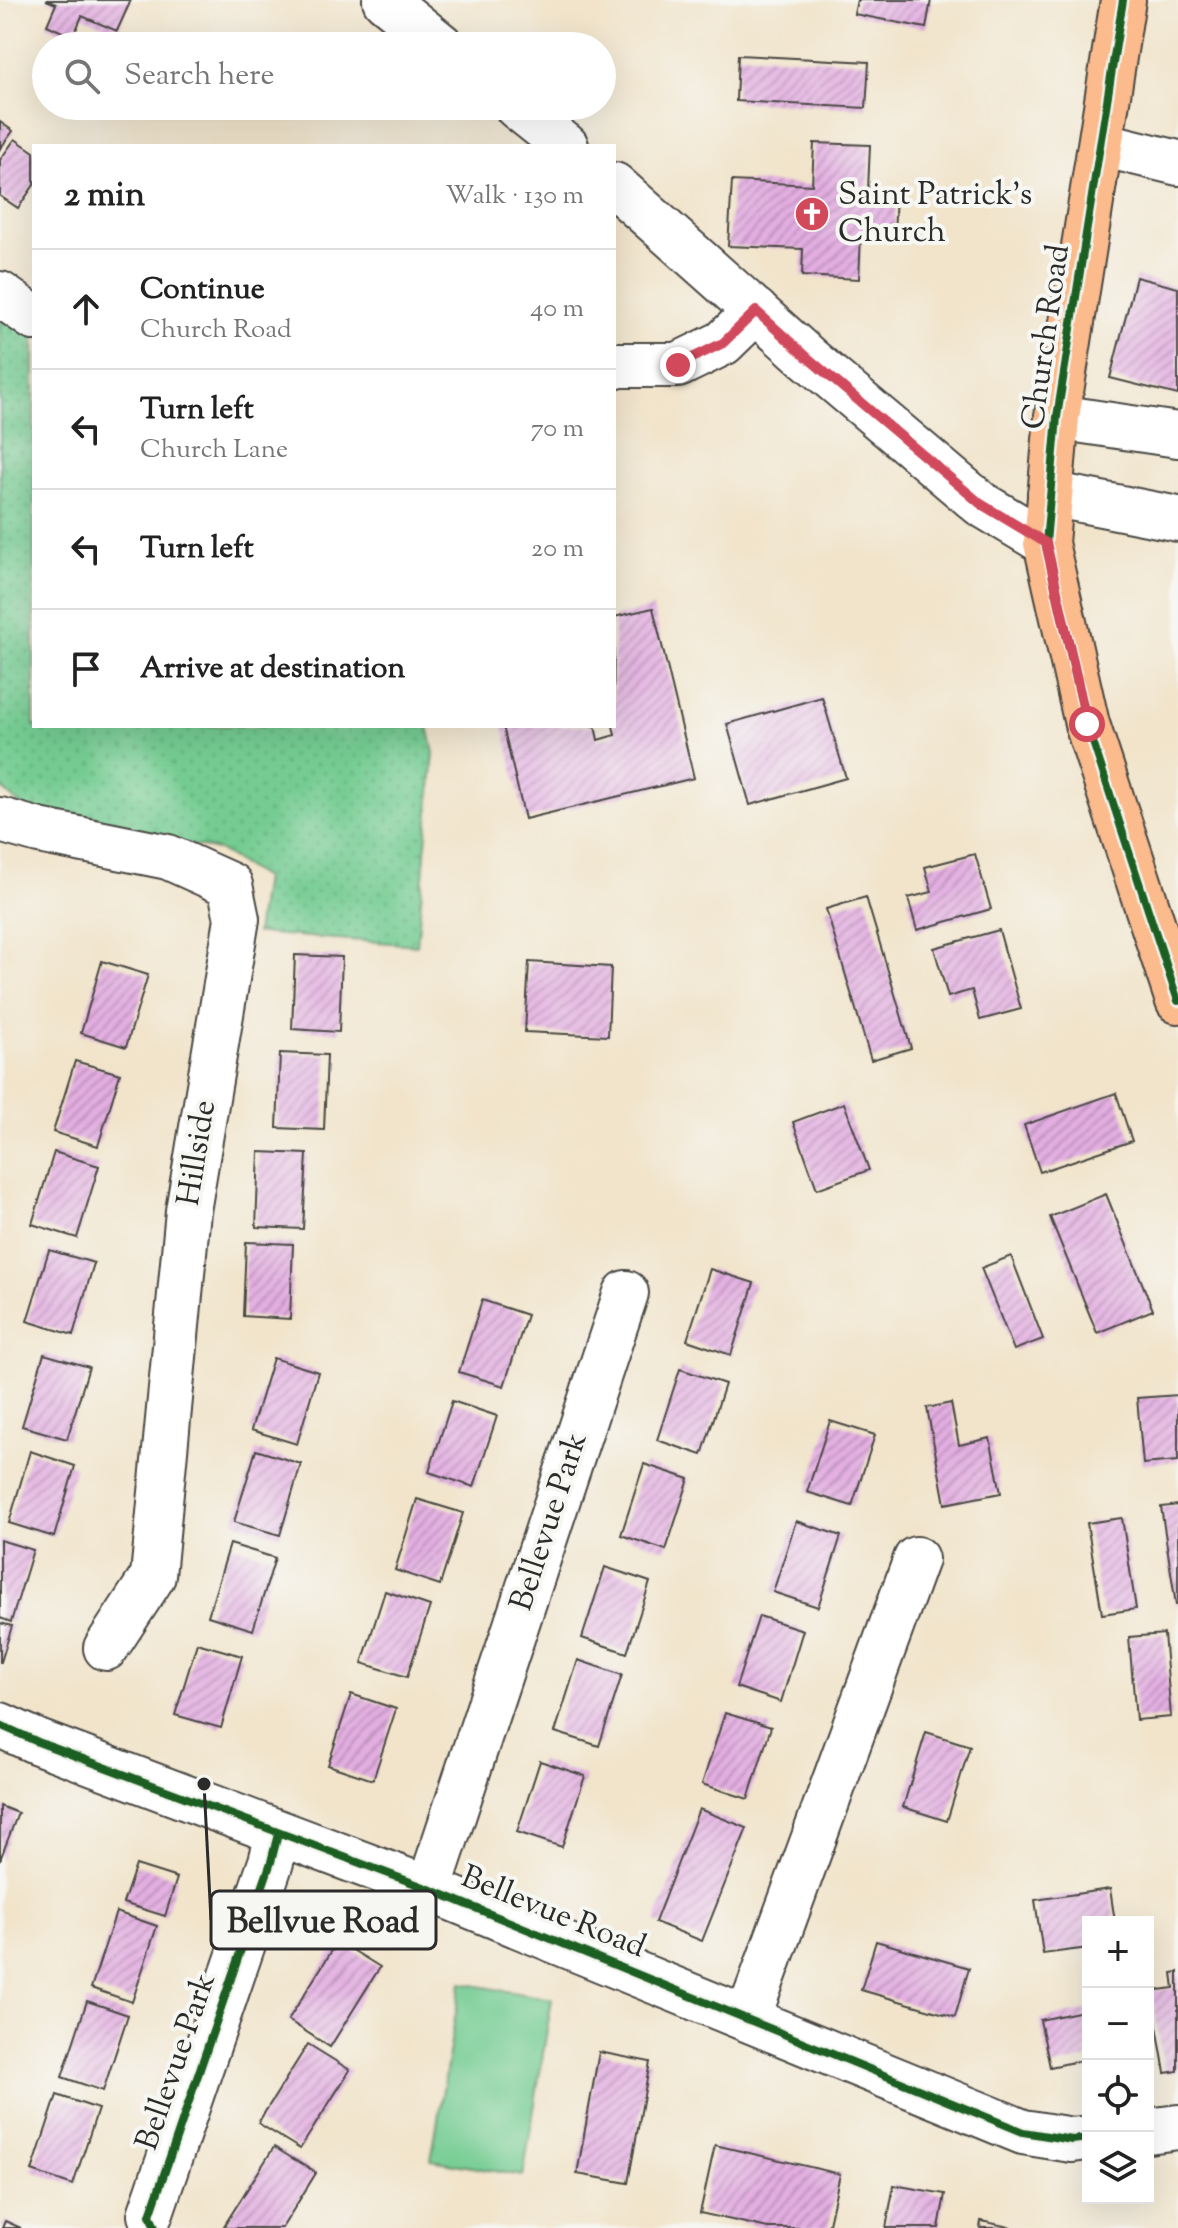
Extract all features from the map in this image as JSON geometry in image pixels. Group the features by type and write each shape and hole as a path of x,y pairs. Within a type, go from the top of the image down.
{"main road":[{"name":"Church Road","path":"1123,0 1057,417 1046,543 1087,724 1178,1001"}],"street":[{"path":"388,1 425,32"},
{"path":"534,120 564,144"},
{"path":"1101,144 1178,163"},
{"path":"616,187 808,358 981,504 1046,543"},
{"path":"0,294 32,317"},
{"path":"616,366 678,365 723,343 756,311"},
{"path":"1057,417 1178,435"},
{"path":"1050,494 1178,519"},
{"name":"Hillside","path":"0,820 168,857 230,885 237,919 188,1211 153,1576 106,1648"},
{"name":"Bellevue Park","path":"429,1889 626,1293"},
{"path":"748,2018 916,1559"},
{"name":"Bellevue Road","path":"0,1725 278,1834 429,1889 1023,2132 1082,2139"},
{"name":"Bellevue Park","path":"150,2215 278,1834"},
{"path":"1154,2130 1178,2127"}],"green space":[{"path":"0,310 32,334 32,728 428,728 434,753 417,945 256,933 264,878 218,850 114,831 25,809 0,787"},
{"path":"461,1983 552,1999 523,2176 431,2160"}],"building":[{"path":"46,0 131,0 117,31 82,16 75,32 62,32 47,25 56,4"},
{"path":"857,0 931,0 926,28 854,14"},
{"path":"738,55 869,62 866,108 736,101"},
{"path":"0,122 13,131 0,149"},
{"path":"15,139 32,151 32,188 18,208 0,196 0,160"},
{"name":"Saint Patrick's Church","path":"814,143 870,145 868,190 896,192 894,238 861,236 859,279 802,276 803,249 728,246 732,181 812,185"},
{"path":"1136,277 1178,288 1178,395 1110,378"},
{"path":"653,608 694,778 525,819 503,728 595,728 598,740 615,735 616,617"},
{"path":"822,697 846,778 750,805 727,724"},
{"path":"975,854 991,909 917,930 908,898 932,892 925,867"},
{"path":"866,897 911,1048 871,1060 826,909"},
{"path":"999,930 1021,1009 980,1020 972,990 948,997 934,948"},
{"path":"295,955 342,957 339,1032 292,1029"},
{"path":"102,961 148,975 126,1047 81,1033"},
{"path":"529,962 611,967 608,1036 525,1032"},
{"path":"280,1053 327,1055 324,1130 277,1128"},
{"path":"75,1061 120,1074 98,1146 53,1132"},
{"path":"1116,1093 1132,1141 1040,1172 1024,1125"},
{"path":"844,1103 869,1170 817,1189 793,1122"},
{"path":"54,1152 99,1166 77,1238 32,1224"},
{"path":"259,1152 307,1154 303,1229 256,1227"},
{"path":"1106,1194 1153,1310 1097,1333 1050,1217"},
{"path":"246,1242 293,1244 290,1319 243,1316"},
{"path":"49,1250 94,1263 73,1335 27,1321"},
{"path":"1011,1256 1043,1339 1014,1350 981,1268"},
{"path":"710,1269 754,1283 731,1355 687,1340"},
{"path":"482,1300 527,1315 504,1386 459,1372"},
{"path":"44,1354 89,1367 67,1439 22,1426"},
{"path":"273,1358 318,1372 297,1444 251,1430"},
{"path":"680,1369 725,1384 702,1455 657,1440"},
{"path":"1178,1395 1178,1461 1143,1464 1137,1398"},
{"path":"452,1401 497,1416 474,1487 429,1472"},
{"path":"951,1403 959,1445 990,1438 1001,1493 945,1504 927,1408"},
{"path":"830,1421 875,1435 852,1506 807,1492"},
{"path":"256,1450 301,1464 280,1535 234,1522"},
{"path":"30,1451 75,1466 54,1537 9,1523"},
{"path":"644,1464 689,1479 666,1550 621,1535"},
{"path":"417,1499 463,1513 440,1585 395,1570"},
{"path":"1178,1505 1178,1605 1176,1605 1161,1507"},
{"path":"1122,1518 1136,1609 1102,1614 1087,1523"},
{"path":"796,1521 841,1536 818,1607 773,1592"},
{"path":"0,1540 33,1550 11,1622 0,1618"},
{"path":"230,1544 275,1558 253,1630 208,1616"},
{"path":"605,1567 650,1582 627,1653 582,1638"},
{"path":"385,1591 430,1606 407,1677 362,1663"},
{"path":"759,1616 803,1630 781,1702 736,1687"},
{"path":"0,1623 12,1626 1,1662 0,1662"},
{"path":"1164,1634 1171,1717 1136,1720 1129,1637"},
{"path":"197,1643 242,1656 221,1728 175,1715"},
{"path":"578,1660 622,1675 599,1746 555,1732"},
{"path":"351,1694 396,1709 373,1780 328,1765"},
{"path":"725,1713 771,1727 748,1799 702,1784"},
{"path":"926,1732 970,1746 947,1821 903,1807"},
{"path":"540,1761 585,1776 562,1847 517,1832"},
{"path":"0,1806 18,1813 0,1860"},
{"path":"699,1809 747,1828 702,1941 655,1922"},
{"path":"136,1865 177,1878 165,1916 123,1903"},
{"path":"1110,1889 1114,1916 1082,1916 1082,1949 1043,1954 1035,1900"},
{"path":"116,1912 157,1926 132,2002 91,1988"},
{"path":"338,1941 380,1967 330,2047 288,2020"},
{"path":"876,1941 969,1968 955,2017 861,1990"},
{"path":"1178,1972 1178,2071 1165,2073 1154,1991 1174,1988 1172,1973"},
{"path":"87,2001 128,2015 103,2091 62,2077"},
{"path":"1082,2011 1082,2060 1050,2067 1040,2020"},
{"path":"308,2044 350,2070 300,2149 258,2123"},
{"path":"599,2052 650,2062 628,2183 577,2174"},
{"path":"57,2095 98,2109 73,2185 32,2171"},
{"path":"715,2145 840,2174 828,2228 768,2228 700,2213"},
{"path":"274,2147 316,2173 282,2228 227,2228 224,2226"},
{"path":"894,2185 945,2194 939,2228 886,2228"},
{"path":"5,2221 21,2228 2,2228"},
{"path":"981,2221 1010,2227 980,2228"}],"cycle path":[{"path":"1123,0 1057,417 1046,543 1087,724 1178,1001"},
{"path":"0,1725 429,1889 1023,2132 1082,2139"},
{"path":"155,2228 150,2215 278,1834"}],"place":[{"name":"Saint Patrick's Church","path":"812,214"},
{"name":"Bellvue Road","path":"204,1784"}],"route":[{"path":"678,365 723,343 756,311 981,504 1046,543 1087,724"}]}
